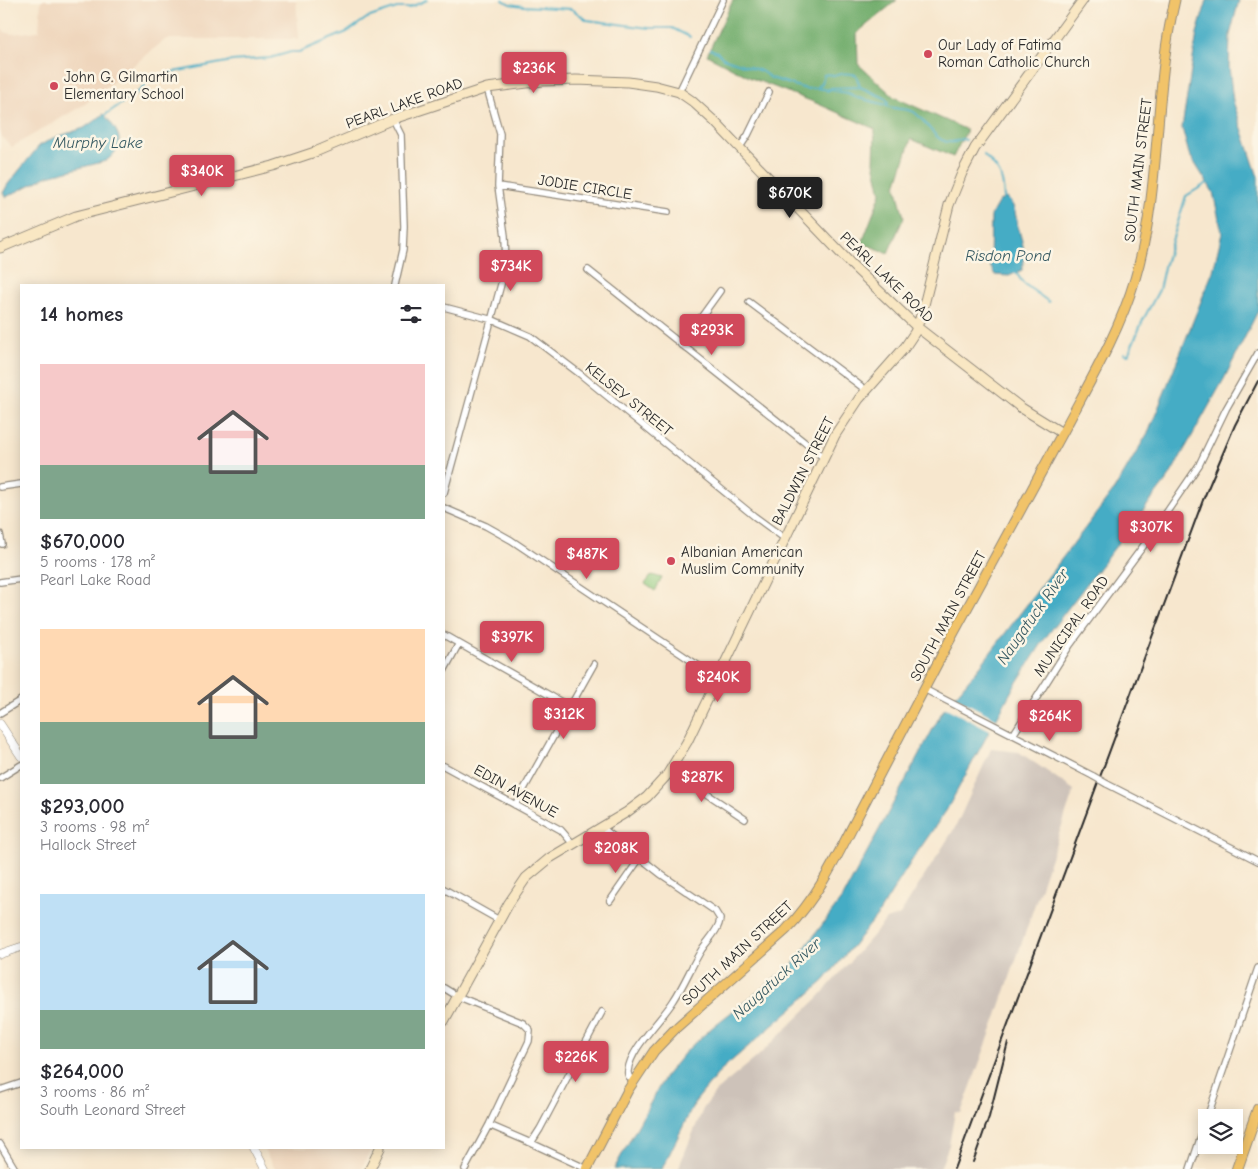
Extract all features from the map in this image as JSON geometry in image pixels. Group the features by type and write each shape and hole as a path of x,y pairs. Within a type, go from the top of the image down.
{"highway":[{"path":"1237,1169 1258,1109"}],"main road":[{"name":"BALDWIN STREET","path":"445,1019 499,920 526,878 544,862 643,801 660,785 671,770 687,742 784,538 844,419 866,390 905,347 917,327 946,214 962,173 988,130 1083,0"},
{"name":"SOUTH MAIN STREET","path":"587,1169 633,1081 648,1059 667,1037 780,936 809,903 840,852 924,689 1116,329 1131,293 1151,206 1163,70 1167,37 1175,0"},
{"name":"PEARL LAKE ROAD","path":"0,248 76,216 273,166 315,152 393,119 487,88 543,81 576,80 628,82 656,86 679,92 692,101 740,147 853,266 917,327 1020,407 1062,433"},
{"path":"370,1169 380,1149"}],"street":[{"path":"679,92 723,0"},
{"path":"445,489 506,266 505,236 498,186 500,134 487,88"},
{"path":"740,147 748,135 768,92"},
{"path":"393,119 401,135 404,218 403,250 394,284"},
{"name":"JODIE CIRCLE","path":"498,186 668,212"},
{"path":"588,270 824,457"},
{"path":"681,345 720,292"},
{"path":"749,302 866,390"},
{"name":"KELSEY STREET","path":"445,308 492,320 530,336 784,538"},
{"name":"MUNICIPAL ROAD","path":"1013,735 1070,645 1147,541 1199,465 1226,409 1258,353"},
{"path":"0,487 20,484"},
{"path":"445,508 486,526 511,540 717,678"},
{"path":"0,534 2,544"},
{"path":"0,582 20,579"},
{"path":"445,636 458,645 570,707"},
{"path":"445,669 458,645"},
{"path":"515,805 594,664"},
{"path":"924,689 1258,861"},
{"path":"0,713 20,701"},
{"path":"0,724 20,754"},
{"path":"0,778 20,765"},
{"name":"EDIN AVENUE","path":"445,767 561,830 573,844"},
{"path":"671,770 745,819"},
{"path":"601,827 640,858 714,911 720,919 718,926 700,953 674,1001 636,1052 628,1072 629,1077 633,1081"},
{"path":"610,901 640,858"},
{"path":"445,890 499,920"},
{"path":"0,954 20,947"},
{"path":"1211,1109 1258,968"},
{"path":"445,989 457,996 523,1023 530,1030 529,1041 489,1125 465,1169"},
{"path":"532,1143 602,1012"},
{"path":"0,1090 20,1083"},
{"path":"489,1125 587,1169"},
{"path":"0,1144 15,1169"},
{"path":"1190,1169 1198,1145"},
{"path":"255,1149 265,1169"}],"shaded area":[{"name":"John G. Gilmartin Elementary School","path":"41,0 296,0 299,39 166,39 85,104 12,147 0,135 2,29 11,34 39,31"},
{"path":"991,749 1019,752 1074,790 996,1018 961,1113 955,1112 949,1145 940,1169 678,1169 703,1109 717,1090 756,1058 819,997 886,920 900,915 956,826"},
{"path":"264,1149 371,1149 361,1169 275,1169"}],"green space":[{"path":"733,0 897,0 857,33 858,64 894,97 967,130 953,157 911,139 896,186 904,217 888,253 862,243 881,193 874,163 875,129 816,103 751,78 707,55"},
{"path":"652,575 662,578 655,591 645,584"}],"water":[{"name":"Naugatuck River","path":"1207,0 1239,0 1230,35 1229,67 1233,101 1258,177 1258,311 1224,379 1169,477 1046,637 1012,690 946,811 877,916 824,981 721,1070 695,1102 662,1169 614,1169 664,1078 687,1050 715,1025 792,965 843,897 942,712 981,665 1114,490 1149,431 1213,271 1222,233 1213,192 1189,154 1182,128 1197,33"},
{"name":"Murphy Lake","path":"104,114 119,138 117,149 106,161 48,176 6,197 3,193 8,184 39,146 53,138 84,128"},
{"name":"Risdon Pond","path":"1007,198 1015,211 1024,253 1022,270 1009,276 995,275 990,266 991,215 999,201"}],"pier":[{"path":"953,696 999,720 992,732 944,707"}],"waterway":[{"path":"104,117 142,89 149,79 168,73 232,61 270,58 291,52 299,52 347,32 367,18 397,8 408,8 427,0"},
{"path":"503,0 510,4 523,6 572,9 587,20 649,28 672,28 690,37"},
{"path":"710,49 717,52 723,58 761,71 771,78 806,89 817,88 822,83 826,74 856,75 860,87 885,98 888,102 887,106 914,112 940,139 946,142 966,140"},
{"path":"827,91 831,88 860,87"},
{"path":"817,88 848,93 858,98 887,105"},
{"path":"984,155 1000,174 1006,200"},
{"path":"1124,353 1128,355 1143,320 1159,290 1164,267 1186,196 1209,182"},
{"path":"1015,271 1023,283 1049,302"}],"railway":[{"path":"954,1169 1203,500 1235,425 1258,381"},
{"path":"973,1162 989,1117 1008,1042"}],"place":[{"name":"Our Lady of Fatima Roman Catholic Church","path":"928,54"},
{"name":"John G. Gilmartin Elementary School","path":"54,86"},
{"name":"Albanian American Muslim Community","path":"671,561"}]}
